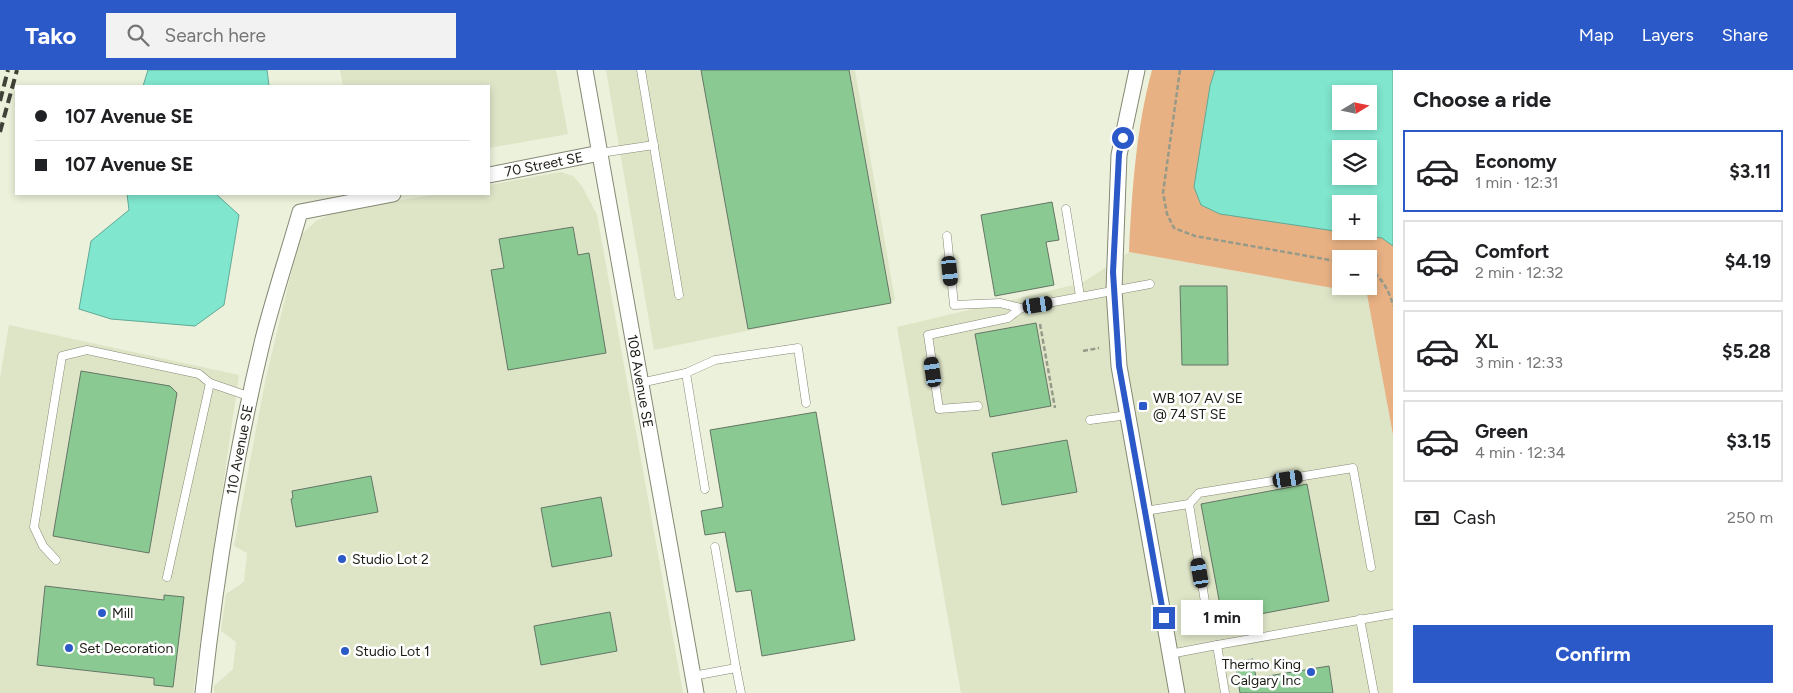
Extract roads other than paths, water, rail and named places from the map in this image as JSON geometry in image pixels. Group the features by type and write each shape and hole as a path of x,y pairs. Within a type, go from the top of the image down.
{"street":[{"name":"108 Avenue SE","path":"585,70 696,693"},
{"path":"1136,70 1119,154 1114,290 1119,366 1178,693"},
{"name":"70 Street SE","path":"490,175 600,153"},
{"name":"110 Avenue SE","path":"203,693 220,567 251,397 263,339 300,212 387,195"}],"lane":[{"path":"641,70 679,295"},
{"path":"600,153 654,145"},
{"path":"1066,209 1080,296"},
{"path":"947,236 954,305 1000,303 1021,308 1150,284"},
{"path":"978,406 939,409 928,335 1008,318 1021,308"},
{"path":"640,382 686,373 715,360 798,348 806,404"},
{"path":"56,560 43,546 34,526 62,356 87,350 198,374 210,383 251,397"},
{"path":"686,373 705,489"},
{"path":"167,577 210,383"},
{"path":"1090,420 1128,415"},
{"path":"1145,511 1189,504 1199,493 1353,468 1370,567"},
{"path":"1189,504 1206,608"},
{"path":"715,547 741,693"},
{"path":"1170,654 1360,618 1393,614"},
{"path":"1360,618 1374,693"},
{"path":"1217,645 1226,693"},
{"path":"693,676 736,668"}],"water":[{"path":"148,70 267,70 269,85 143,85"},
{"path":"1215,70 1393,70 1393,246 1382,238 1377,237 1377,195 1332,195 1332,231 1220,214 1201,205 1194,187 1210,86"},
{"path":"127,195 217,195 239,215 224,305 195,326 111,319 79,309 91,241 129,210"}],"railway":[{"path":"0,101 8,70"},
{"path":"0,132 17,70"}],"place":[{"name":"WB 107 AV SE @ 74 ST SE","path":"1143,406"},
{"name":"Studio Lot 2","path":"342,559"},
{"name":"Mill","path":"102,613"},
{"name":"Set Decoration","path":"69,648"},
{"name":"Studio Lot 1","path":"345,651"},
{"name":"Thermo King Calgary Inc","path":"1311,672"}]}
